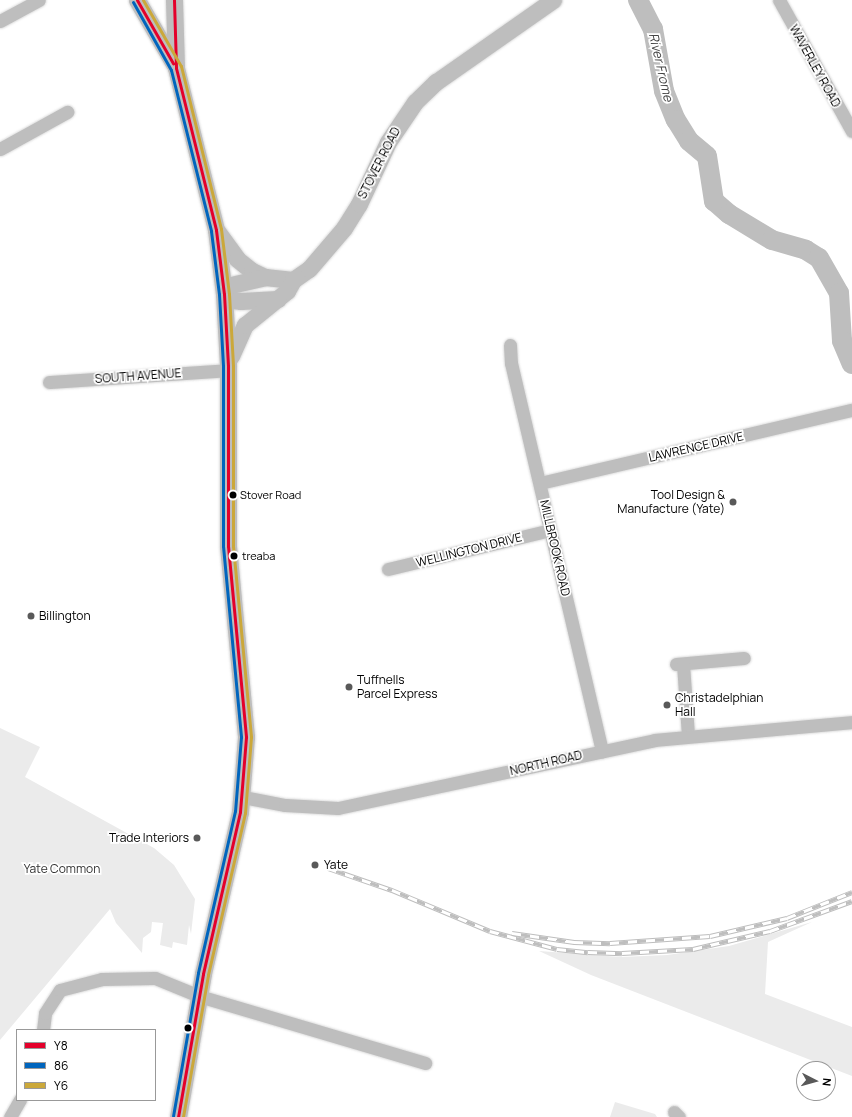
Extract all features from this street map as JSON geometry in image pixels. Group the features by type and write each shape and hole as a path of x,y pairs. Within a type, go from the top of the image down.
{"main road":[{"path":"138,0 176,68"},
{"path":"174,0 176,68 216,230 224,294 228,368 228,546 245,730 241,809 199,996 178,1117"},
{"name":"STOVER ROAD","path":"228,368 238,336 245,325 287,291 293,280 309,269 344,228 359,204 388,142 415,102 436,82 553,0"},
{"path":"216,230 237,259 265,277"},
{"path":"224,294 231,285 265,277 293,280"},
{"path":"224,294 232,300 241,301 278,299"}],"street":[{"path":"0,21 39,0"},
{"name":"WAVERLEY ROAD","path":"779,0 852,131"},
{"path":"0,149 68,112"},
{"name":"MILLBROOK ROAD","path":"510,345 511,363 602,750"},
{"name":"SOUTH AVENUE","path":"49,382 228,368"},
{"name":"LAWRENCE DRIVE","path":"540,483 852,410"},
{"name":"WELLINGTON DRIVE","path":"388,570 550,530"},
{"path":"688,736 679,664 744,658"},
{"name":"NORTH ROAD","path":"241,809 285,805 338,808 602,750 688,736 852,722"},
{"path":"43,1029 45,1013 54,997 60,990 102,979 145,977 155,978 199,996 425,1063"},
{"path":"10,1117 19,1101"}],"green space":[{"name":"Yate Common","path":"0,728 40,747 25,777 154,848 174,865 195,899 191,934 189,925 187,945 173,942 172,948 160,945 163,923 152,922 151,932 143,938 142,953 116,923 110,909 0,1040"},
{"path":"812,922 768,942 765,994 852,1027 852,1076 836,1070 836,1061 813,1061 591,975 539,951 621,957 667,955 729,946"},
{"path":"615,1102 655,1114 657,1117 610,1117"}],"waterway":[{"name":"River Frome","path":"638,0 653,29 664,91 676,120 689,141 707,156 714,201 729,214 772,240 806,250 819,258 839,293 842,341 852,364"}],"railway":[{"path":"328,868 392,890 490,931 557,949 588,952 622,953 693,949 770,931 852,901"},
{"path":"512,933 574,942 610,943 710,936 787,918 852,892"}],"transit line":[{"name":"Y8","path":"137,0 173,63"},
{"name":"Y6","path":"143,0 181,66 221,229 229,294 233,366 233,546 251,737 245,813 208,975 183,1117"},
{"name":"Y8","path":"174,0 176,68 216,230 224,294 228,366 228,546 246,737 240,812 203,974 178,1117"},
{"name":"86","path":"133,2 171,70 211,231 219,294 223,366 223,546 241,737 235,811 198,973 173,1116"}],"place":[{"name":"Stover Road","path":"233,495"},
{"name":"Tool Design & Manufacture (Yate)","path":"733,502"},
{"name":"treaba","path":"234,556"},
{"name":"Billington","path":"31,616"},
{"name":"Tuffnells Parcel Express","path":"349,687"},
{"name":"Christadelphian Hall","path":"667,705"},
{"name":"Trade Interiors","path":"197,838"},
{"name":"Yate","path":"315,865"}]}
